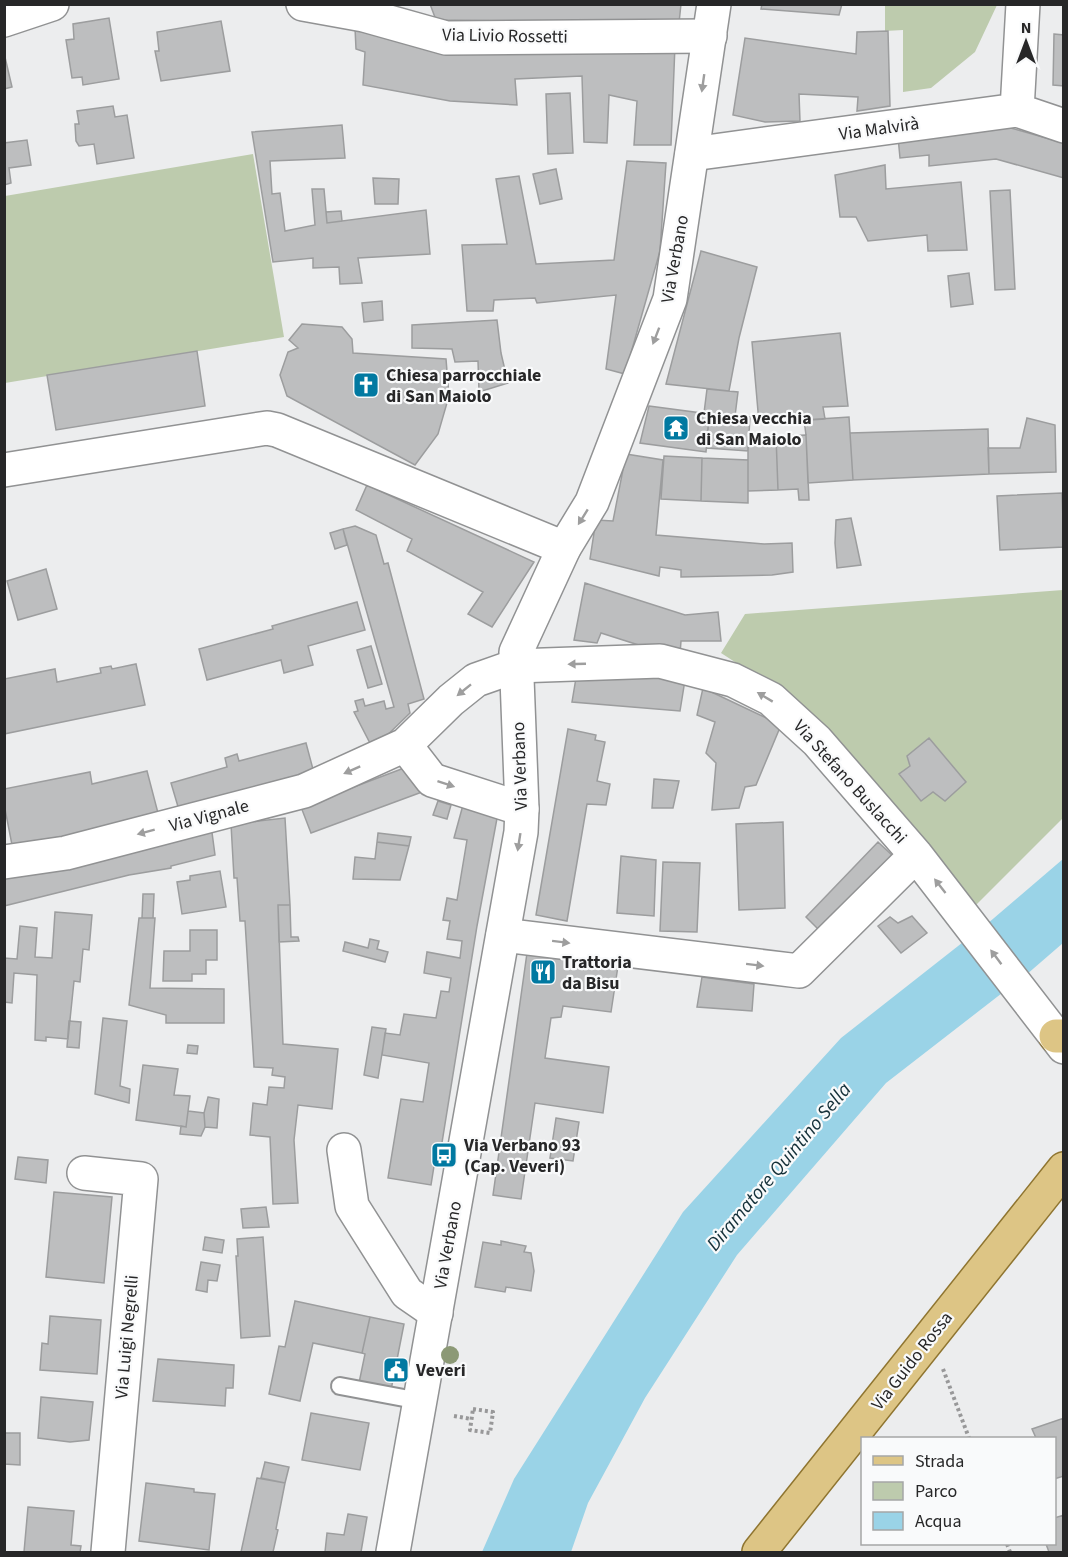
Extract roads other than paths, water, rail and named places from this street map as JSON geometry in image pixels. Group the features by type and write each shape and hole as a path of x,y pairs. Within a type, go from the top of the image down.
{"main road":[{"name":"Via Guido Rossa","path":"759,1552 1064,1169"}],"street":[{"path":"4,21 52,4"},
{"name":"Via Livio Rossetti","path":"303,4 364,15 446,38 710,36"},
{"name":"Via Verbano","path":"393,1552 521,832 516,652 564,548 592,502 670,299 714,4"},
{"path":"1017,110 1023,4"},
{"name":"Via Malvirà","path":"692,154 1017,110 1064,126"},
{"path":"4,470 267,428 277,430 564,548"},
{"name":"Via Stefano Buslacchi","path":"405,746 451,700 476,680 516,666 660,661 733,680 771,699 817,741 916,855 1061,1040"},
{"path":"405,746 432,780 522,809"},
{"name":"Via Vignale","path":"4,862 66,853 304,791 405,746"},
{"path":"503,935 799,971 916,855"},
{"path":"344,1150 352,1206 407,1293 436,1313"},
{"name":"Via Luigi Negrelli","path":"84,1173 141,1179 108,1552"}],"lane":[{"path":"340,1386 420,1401"}],"water":[{"path":"1063,859 1063,943 1026,975 987,924"},
{"name":"Diramatore Quintino Sella","path":"967,939 1006,990 886,1083 737,1255 645,1398 588,1503 571,1552 482,1552 514,1479 683,1212 841,1038"}],"place":[{"name":"Chiesa parrocchiale di San Maiolo","path":"366,385"},
{"name":"Chiesa vecchia di San Maiolo","path":"676,428"},
{"name":"Trattoria da Bisu","path":"543,972"},
{"name":"Via Verbano 93 (Cap. Veveri)","path":"444,1155"},
{"name":"Veveri","path":"396,1370"}]}
